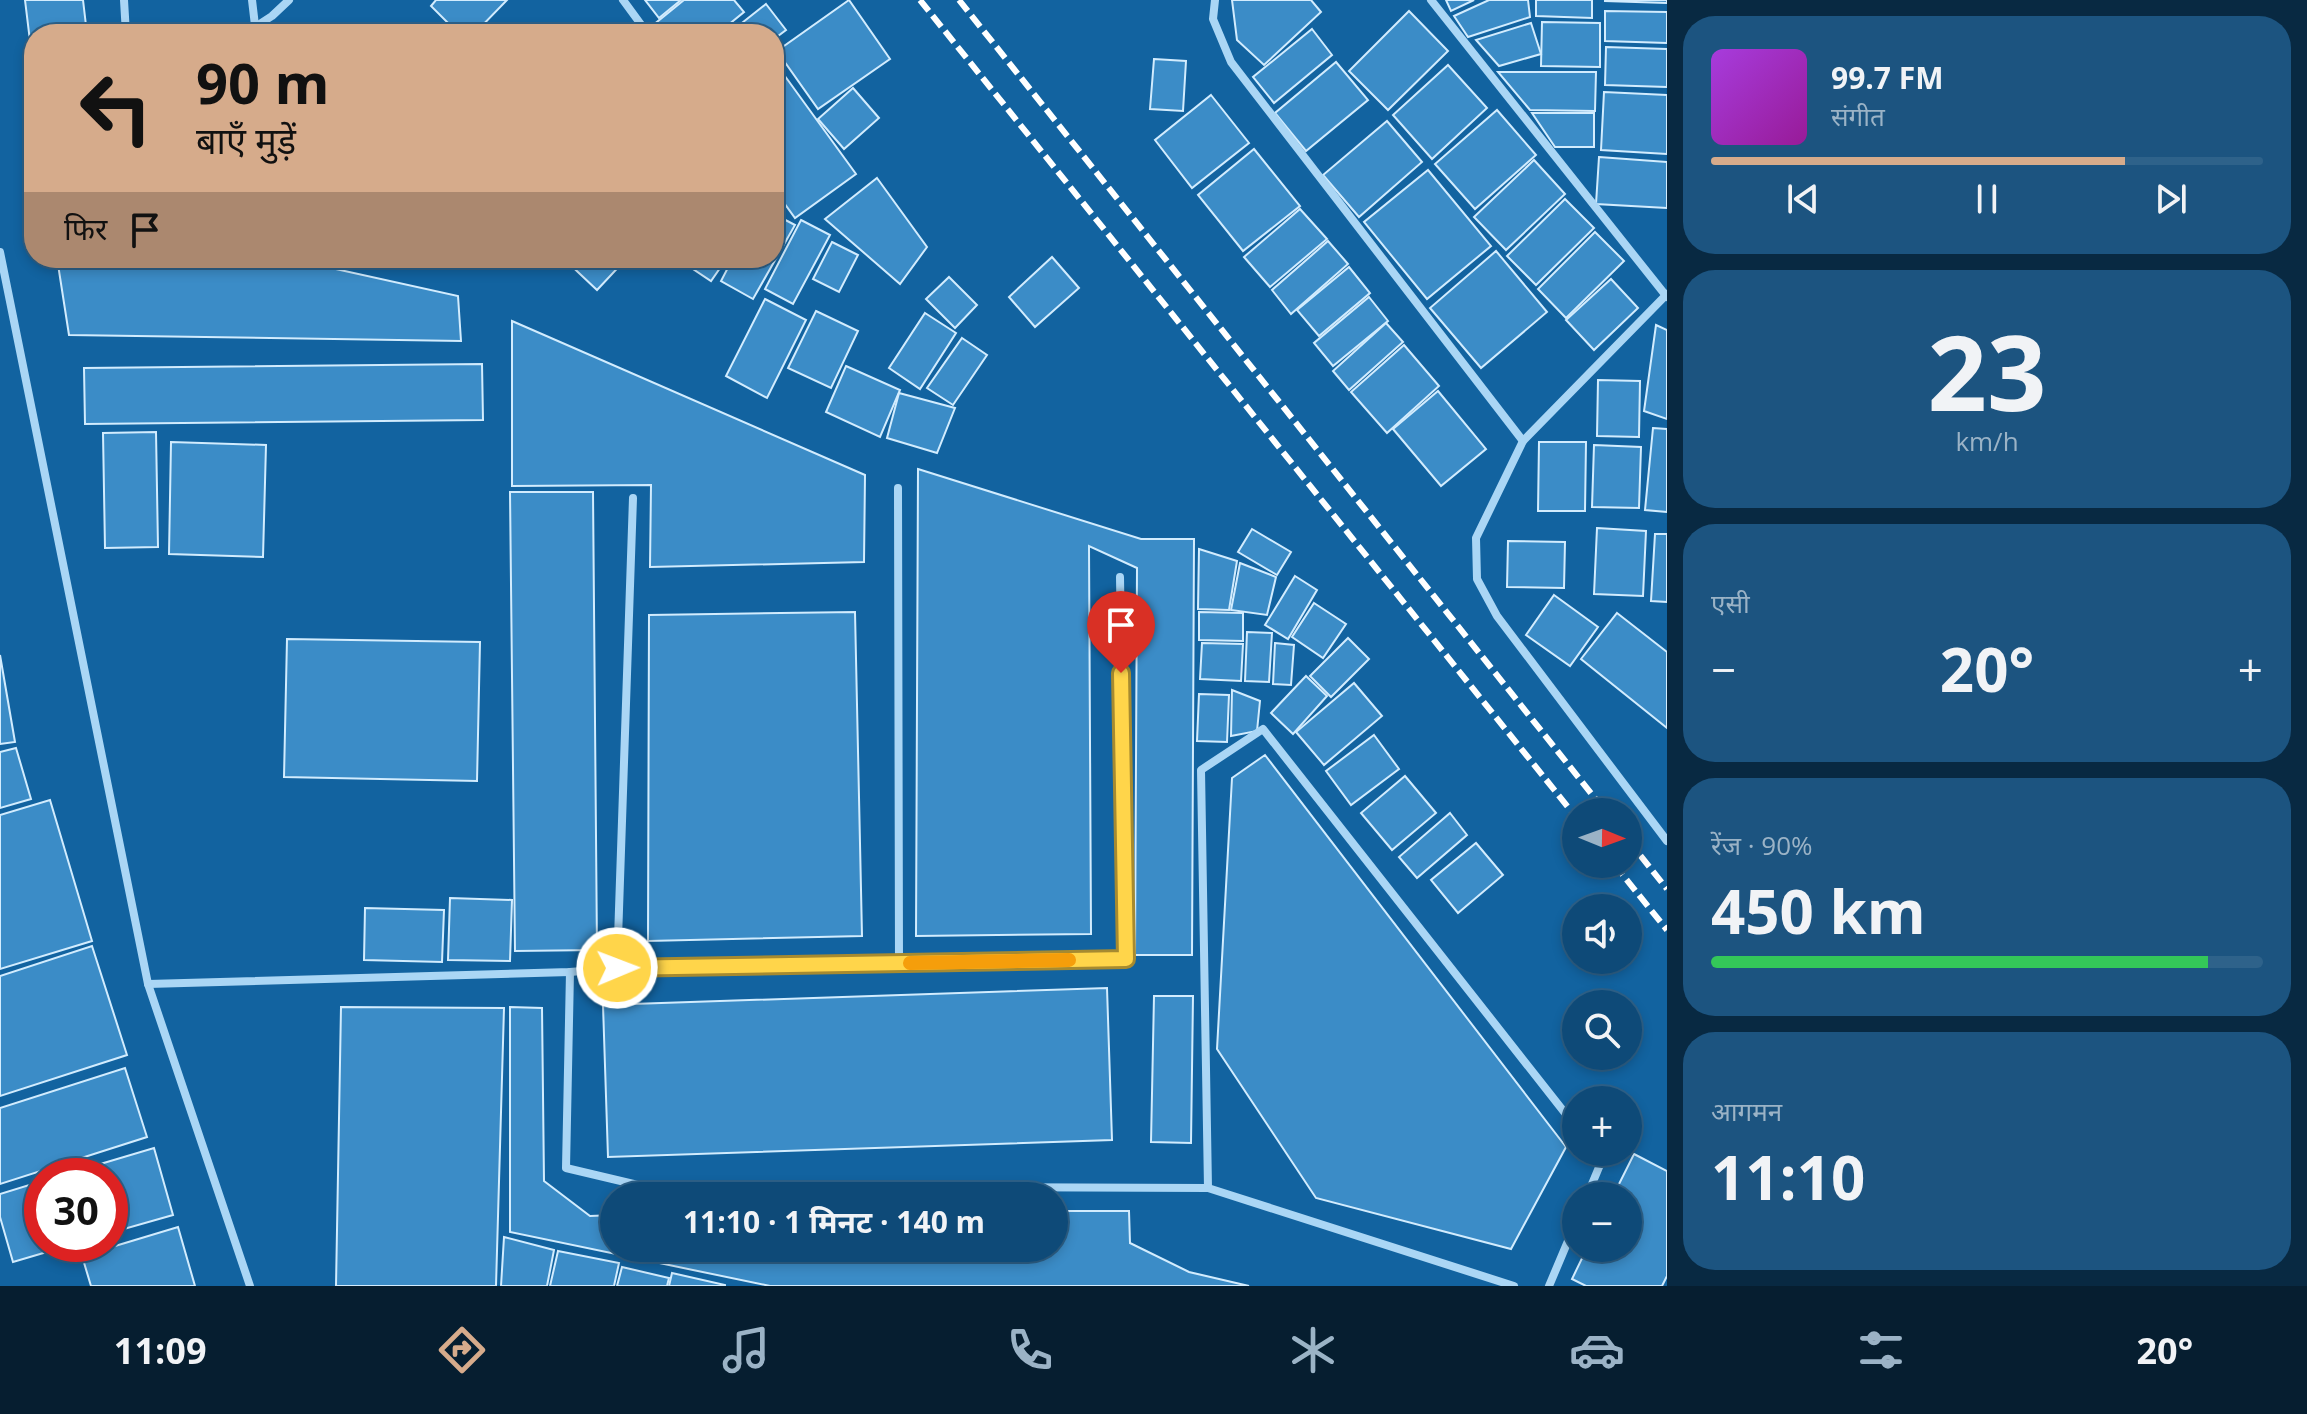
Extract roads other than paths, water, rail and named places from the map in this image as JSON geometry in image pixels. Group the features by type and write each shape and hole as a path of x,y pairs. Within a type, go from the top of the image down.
{"street":[{"path":"124,0 125,24"},
{"path":"252,0 254,24"},
{"path":"262,24 289,0"},
{"path":"623,0 641,24"},
{"path":"1215,0 1213,19 1231,62 1523,441"},
{"path":"1431,0 1667,296 1523,441 1476,538 1477,579 1497,616 1667,841"},
{"path":"0,252 148,984 250,1286"},
{"path":"898,488 899,963"},
{"path":"617,968 633,498"},
{"path":"148,984 617,968 1126,959 1120,577"},
{"path":"1208,1188 1201,770 1263,729 1562,1109"},
{"path":"570,972 566,1168 642,1186 1208,1188 1514,1286"},
{"path":"1549,1286 1562,1255"}],"railway":[{"path":"920,0 1562,800"},
{"path":"959,0 1595,798"},
{"path":"1642,858 1667,889"},
{"path":"1625,878 1667,930"}]}
